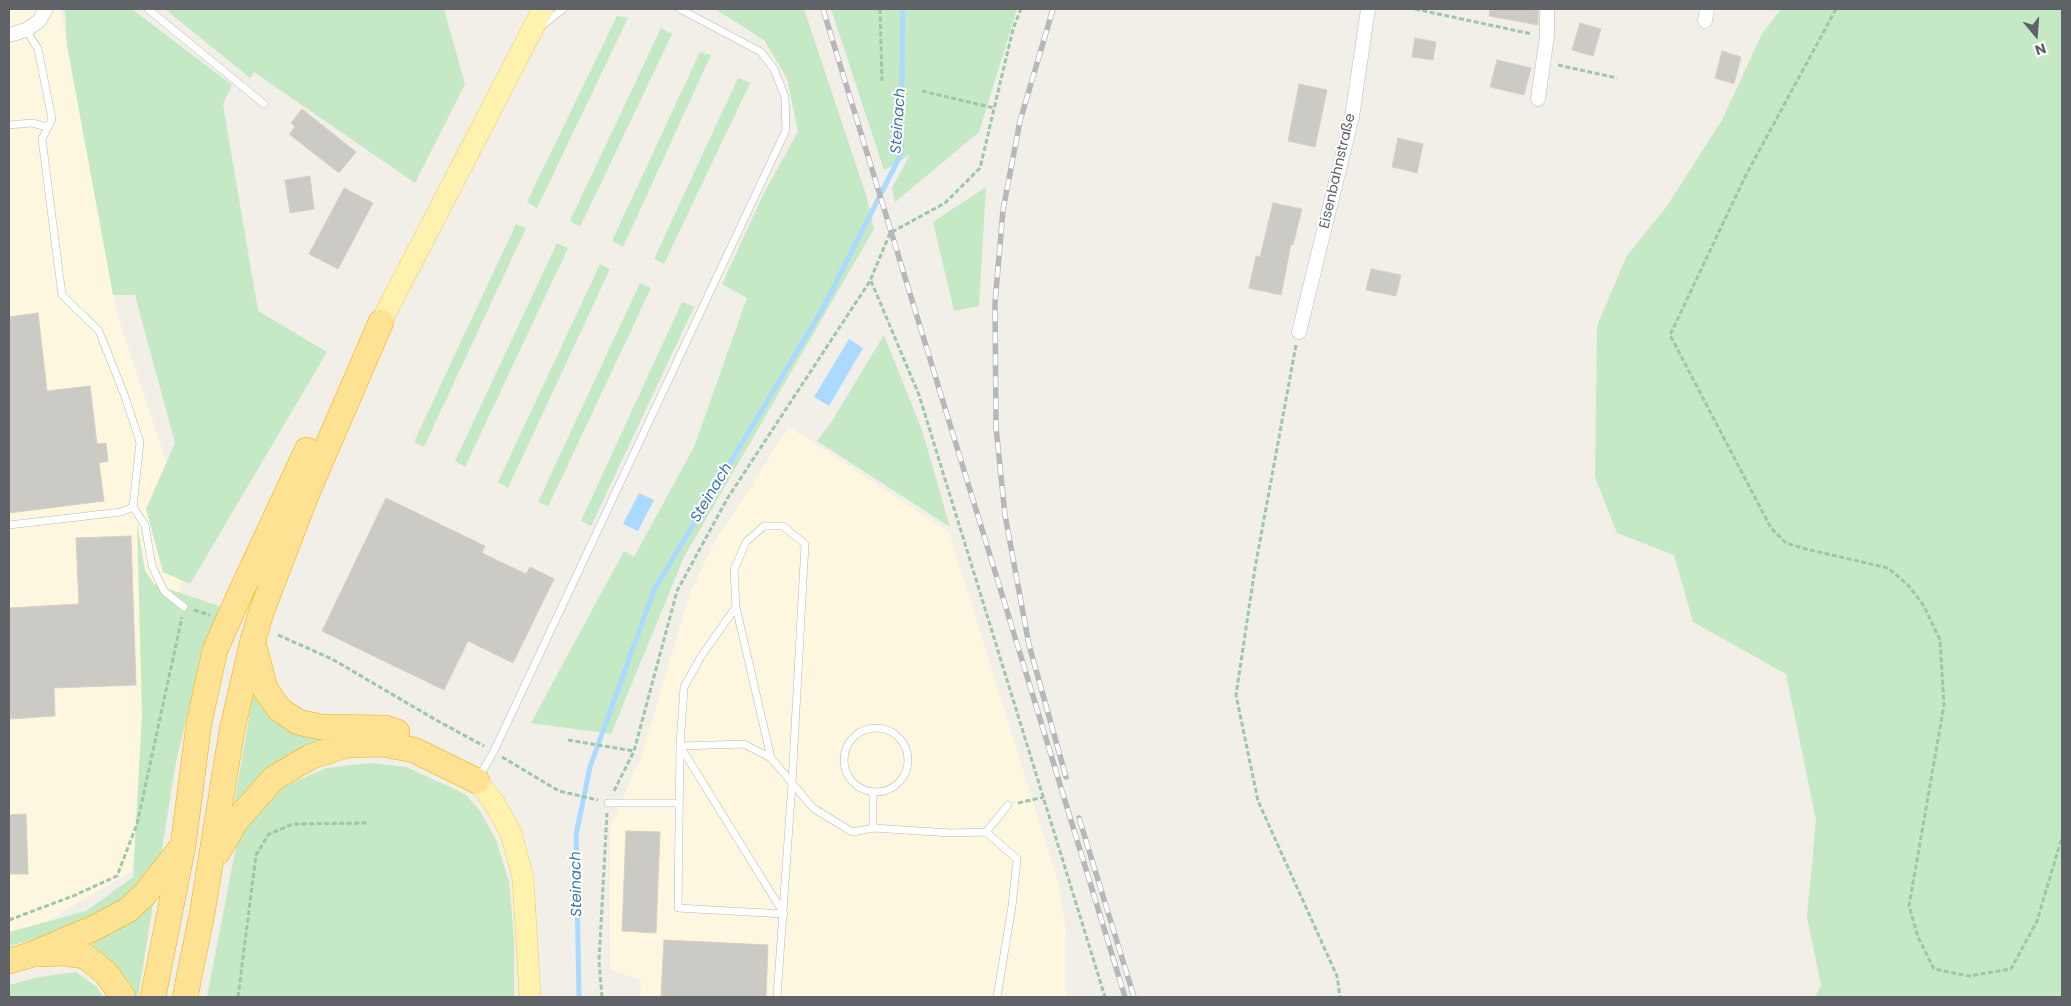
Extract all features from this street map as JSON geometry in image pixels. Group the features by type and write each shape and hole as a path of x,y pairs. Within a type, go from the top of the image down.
{"highway":[{"path":"154,997 183,846 199,723 215,650 321,420 381,322"},
{"path":"185,997 211,865 232,730 253,640 262,610 306,493 381,322"},
{"path":"253,640 266,689 279,709 298,722 321,728 386,728 424,741 450,756 477,781"},
{"path":"211,865 236,820 274,778 310,757 347,746 383,744 414,750 477,781"},
{"path":"19,958 94,928 128,910 146,893 183,846"},
{"path":"19,958 63,953 85,956 106,973 123,997"}],"main road":[{"path":"381,322 544,9"},
{"path":"477,781 493,801 511,833 523,878 530,997"}],"street":[{"path":"9,35 26,30 39,21 46,9"},
{"name":"Eisenbahnstraße","path":"1299,332 1352,117 1368,9"},
{"path":"1538,99 1547,36 1547,9"}],"lane":[{"path":"148,9 264,104"},
{"path":"530,35 563,9"},
{"path":"477,781 494,751 786,130 785,97 774,69 761,52 680,9"},
{"path":"26,30 38,49 52,118 42,139 62,295 99,331 124,394 140,442 133,507 145,525 152,566 164,591 184,607"},
{"path":"9,125 32,123 48,128"},
{"path":"9,525 121,512 133,507"},
{"path":"771,758 736,607 734,570 746,542 764,526 783,526 805,544 784,914 777,997"},
{"path":"736,607 702,655 684,687 680,746 678,908 784,914"},
{"path":"880,728 892,732 901,740 907,751 908,764 904,776 896,785 885,791 873,792 861,788 851,780 845,769 844,757 848,745 856,735 867,730 880,728"},
{"path":"680,746 744,744 771,758 812,808 852,832 872,828 951,833 986,832 1017,859 1012,906 997,997"},
{"path":"680,746 784,914"},
{"path":"872,828 873,792"},
{"path":"608,803 679,803"},
{"path":"986,832 1008,805"}],"path":[{"path":"880,9 882,81"},
{"path":"602,997 599,961 608,803 634,751 677,591 727,499 870,281 890,233 945,203 980,168 1012,29 1021,9"},
{"path":"1415,9 1451,18 1547,36"},
{"path":"1836,9 1746,175 1670,335 1771,528 1786,542 1806,549 1888,568 1908,585 1924,606 1940,640 1944,705 1909,906 1918,937 1934,970 1969,976 2011,969 2037,920 2062,837"},
{"path":"1543,62 1617,78"},
{"path":"922,91 994,108"},
{"path":"870,281 919,395 1105,997"},
{"path":"1299,332 1255,568 1236,695 1258,801 1336,976 1340,997"},
{"path":"9,920 73,896 117,876 137,824 184,607 211,615"},
{"path":"278,635 332,659 436,720 494,751 559,791 591,799"},
{"path":"568,740 634,751"},
{"path":"1032,800 1044,797"},
{"path":"238,997 256,855 268,834 293,824 368,823"}],"shaded area":[{"path":"9,9 60,9 117,314 168,467 182,575 131,871 44,923 9,932"},
{"path":"789,427 949,532 1059,885 1066,932 1066,997 640,997 641,980 610,970 610,826 640,760 690,593 714,543"}],"green space":[{"path":"65,9 132,9 232,85 223,104 258,311 327,352 190,584 163,572 146,509 175,443 135,295 113,295 67,45"},
{"path":"165,9 444,9 465,84 415,183 254,72 250,78"},
{"path":"715,9 804,9 867,198 874,229 684,557 611,734 531,723 624,551 634,557 694,447 747,298 722,284 765,191 798,132 787,78 764,40"},
{"path":"831,9 1017,9 979,132 895,202 892,188 910,155 884,170"},
{"path":"1781,9 2062,9 2062,997 1815,997 1821,985 1807,917 1816,820 1786,674 1693,622 1674,555 1617,533 1595,477 1597,326 1626,257 1667,206 1722,120 1762,34"},
{"path":"617,16 628,18 537,208 527,202"},
{"path":"661,28 672,34 580,227 570,221"},
{"path":"700,52 711,55 623,247 612,241"},
{"path":"738,78 750,83 664,264 654,259"},
{"path":"986,187 979,306 954,311 933,222"},
{"path":"516,224 526,228 424,447 414,442"},
{"path":"557,243 568,248 465,467 455,461"},
{"path":"600,264 610,269 508,488 498,482"},
{"path":"640,283 651,288 548,507 538,502"},
{"path":"682,302 694,307 591,526 581,521"},
{"path":"884,335 922,430 950,527 817,441 832,421"},
{"path":"137,523 145,570 154,584 222,607 195,683 176,762 138,997 135,997 131,984 97,954 84,927 9,946 9,932 86,911 133,877 142,715"},
{"path":"254,689 331,737 269,768 234,804"},
{"path":"371,763 406,767 465,794 480,811 496,840 509,882 514,938 514,997 207,997 240,826 280,788 326,768"},
{"path":"76,972 97,987 103,997 9,997 9,985 39,977"}],"water":[{"path":"849,339 863,348 829,406 814,397"},
{"path":"639,493 654,500 638,531 623,524"}],"building":[{"path":"1490,9 1538,10 1538,25 1489,16"},
{"path":"1580,23 1601,29 1593,56 1572,50"},
{"path":"1415,38 1436,42 1433,60 1412,57"},
{"path":"1722,51 1741,57 1734,84 1715,78"},
{"path":"1497,60 1531,68 1524,95 1490,87"},
{"path":"1299,84 1327,90 1315,147 1288,141"},
{"path":"302,109 356,152 339,173 289,134 295,127 291,123"},
{"path":"1398,138 1423,144 1417,173 1392,167"},
{"path":"310,176 314,209 290,213 285,180"},
{"path":"344,188 373,203 338,269 309,254"},
{"path":"1273,203 1302,209 1293,245 1291,244 1281,295 1249,288 1256,256 1260,257"},
{"path":"1371,269 1401,275 1396,296 1366,290"},
{"path":"38,313 47,391 90,386 97,444 106,443 108,461 99,463 104,501 9,513 9,317"},
{"path":"386,498 485,546 482,553 526,574 530,567 554,579 513,663 468,641 444,690 322,631"},
{"path":"131,536 136,685 54,688 55,716 9,719 9,608 79,604 76,538"},
{"path":"26,814 28,874 9,874 9,815"},
{"path":"626,831 660,832 656,933 622,931"},
{"path":"664,940 768,945 766,997 661,997"}],"waterway":[{"name":"Steinach","path":"579,997 576,835 590,767 654,590 824,306 901,154 903,9"}],"railway":[{"path":"823,9 1125,997"},
{"path":"1053,9 1020,121 1003,210 995,303 996,428 1005,515 1029,645 1066,777"},
{"path":"1079,818 1134,997"}]}
